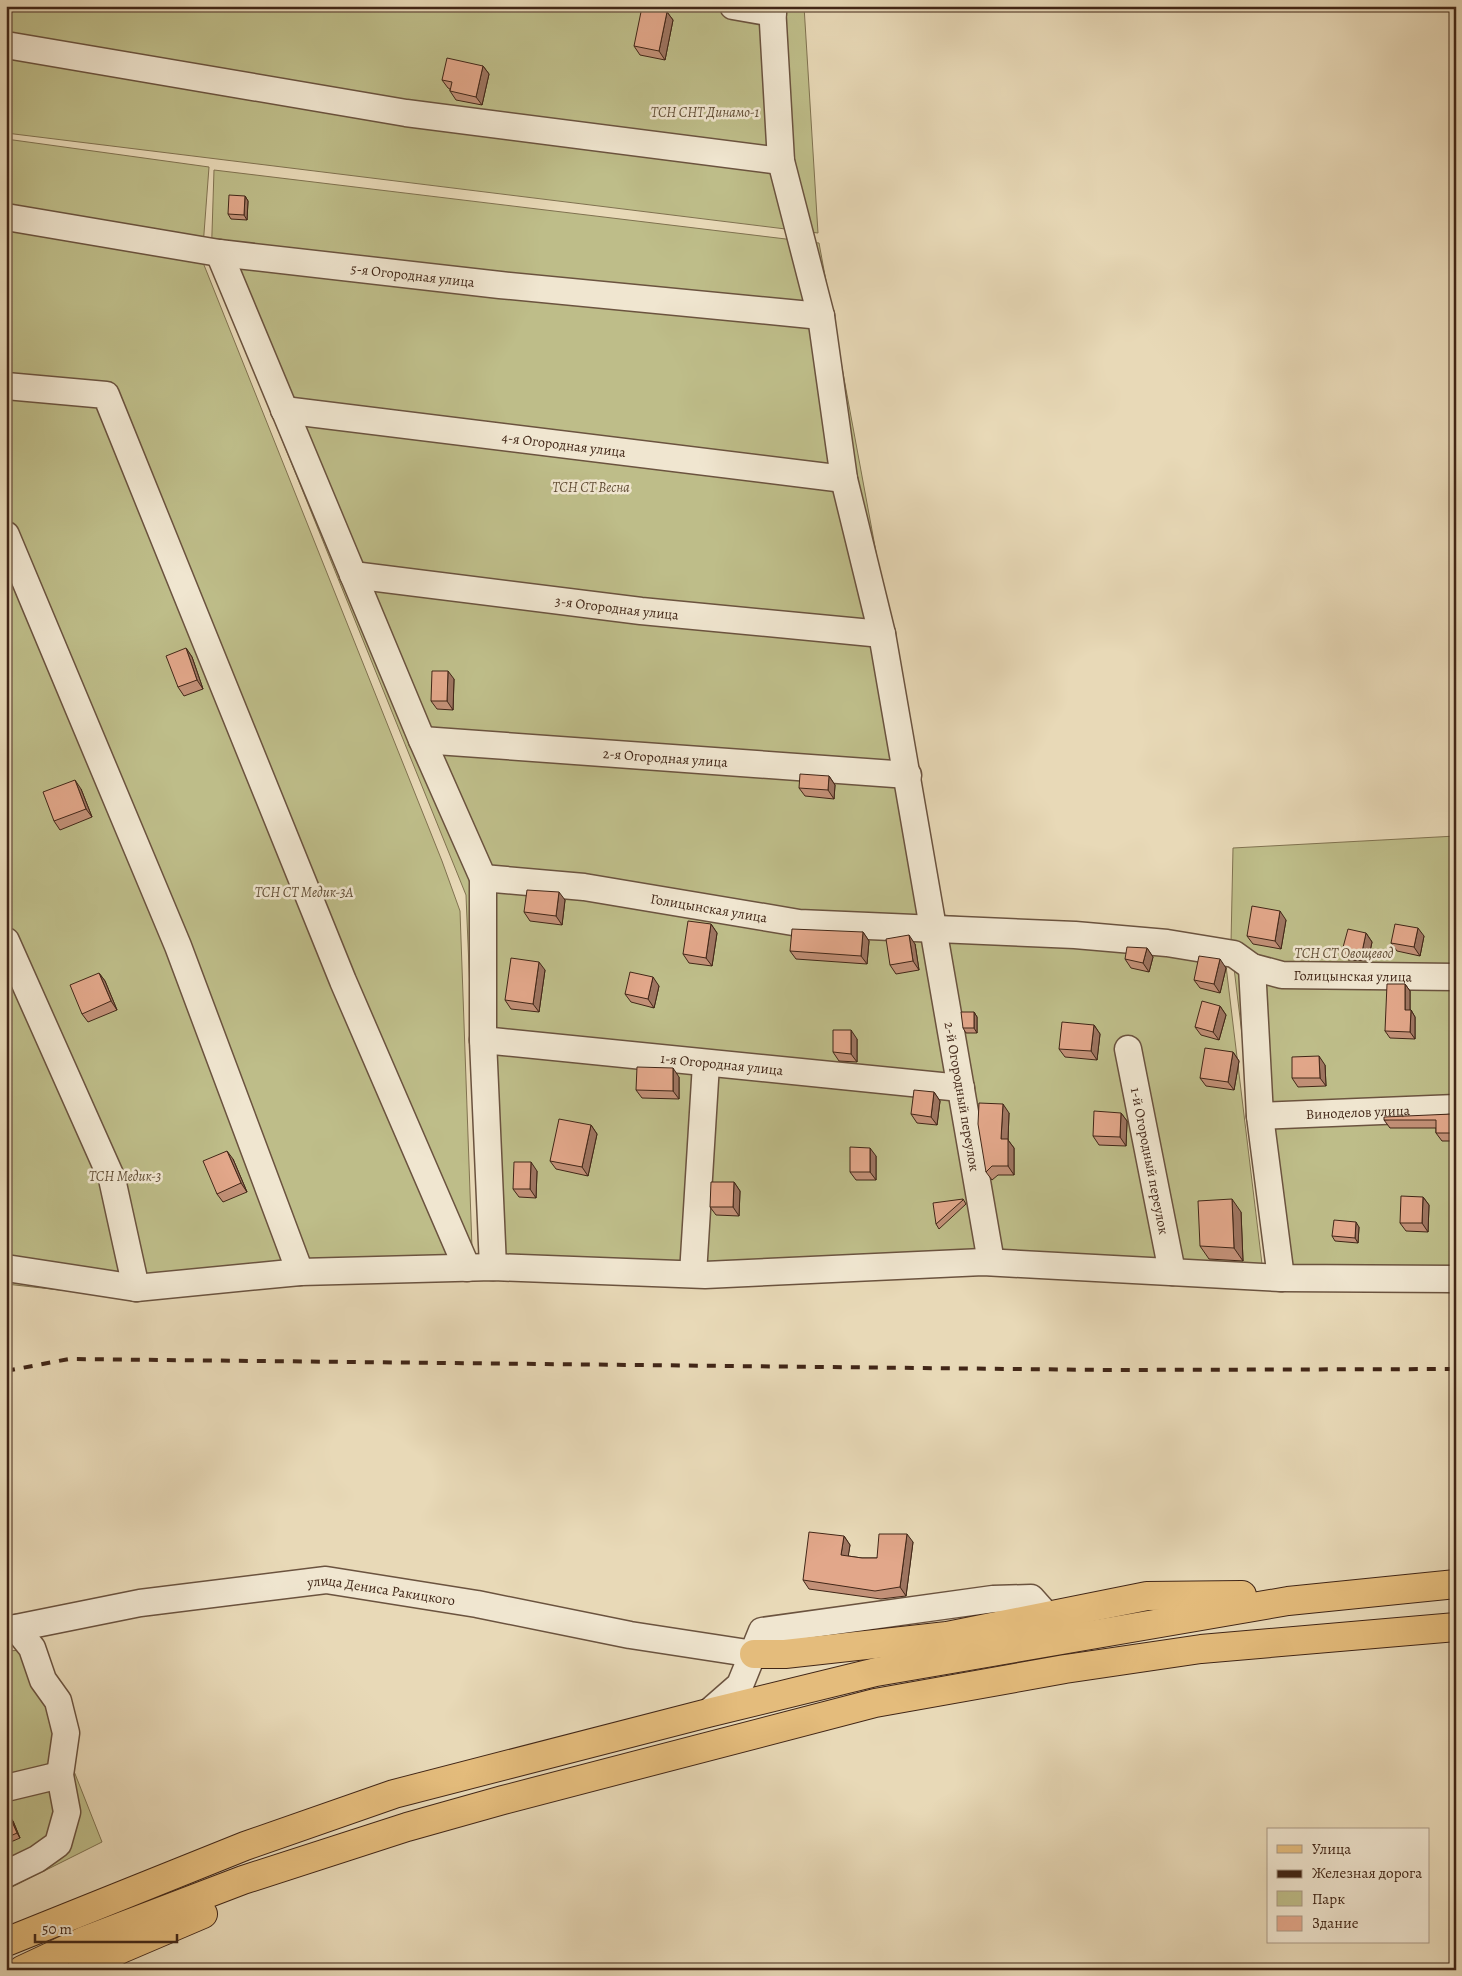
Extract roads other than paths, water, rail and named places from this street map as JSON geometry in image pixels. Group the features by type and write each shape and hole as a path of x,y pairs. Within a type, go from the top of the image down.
{"main road":[{"path":"6,1942 244,1846 394,1794 708,1713 876,1672 1288,1601 1456,1584"},
{"path":"754,1654 785,1654 947,1636 1147,1596 1257,1595 1288,1601"},
{"path":"22,1970 86,1940 234,1883 343,1848 503,1800 875,1703 1065,1669 1201,1649 1456,1627"},
{"path":"81,1970 121,1949 255,1892 343,1848"},
{"path":"96,1970 121,1949"}],"street":[{"path":"733,6 773,10"},
{"name":"2-й Огородный переулок","path":"773,10 781,160 821,316 844,478 882,634 908,775 991,1262"},
{"path":"6,45 406,114 781,160"},
{"name":"5-я Огородная улица","path":"6,217 218,253 491,284 821,316"},
{"path":"218,253 422,740 483,878 483,1040 493,1267"},
{"path":"6,386 106,395 343,981 467,1268"},
{"name":"4-я Огородная улица","path":"284,410 844,478"},
{"path":"6,535 178,946 300,1272"},
{"name":"3-я Огородная улица","path":"353,575 641,611 882,634"},
{"name":"2-я Огородная улица","path":"422,740 908,775"},
{"name":"Голицынская улица","path":"483,878 584,887 799,923 934,930 968,929 1075,934 1167,943 1234,954 1252,967 1282,975 1456,978"},
{"path":"6,940 112,1179 136,1288"},
{"path":"1252,967 1260,1116 1281,1278"},
{"name":"1-я Огородная улица","path":"483,1040 706,1064 961,1088"},
{"name":"1-й Огородный переулок","path":"1128,1049 1172,1272"},
{"path":"694,1274 706,1064"},
{"name":"Виноделов улица","path":"1260,1116 1456,1108"},
{"path":"6,1268 136,1288 300,1272 493,1267 694,1274 991,1262 1281,1278 1456,1279"},
{"name":"улица Дениса Ракицкого","path":"11,1629 140,1603 326,1580 477,1604 630,1636 754,1654"},
{"path":"6,1874 37,1859 58,1844 67,1812 60,1775 66,1733 58,1701 43,1680 32,1648 11,1629"},
{"path":"708,1713 740,1684 754,1654"},
{"path":"6,1788 60,1775"}],"railway":[{"path":"6,1371 69,1359 1109,1370 1456,1369"}],"park label":[{"name":"ТСН СНТ Динамо-1","path":"705,112"},
{"name":"ТСН СТ Весна","path":"591,487"},
{"name":"ТСН СТ Медик-3А","path":"304,892"},
{"name":"ТСН СТ Овощевод","path":"1344,953"},
{"name":"ТСН Медик-3","path":"125,1176"}]}
